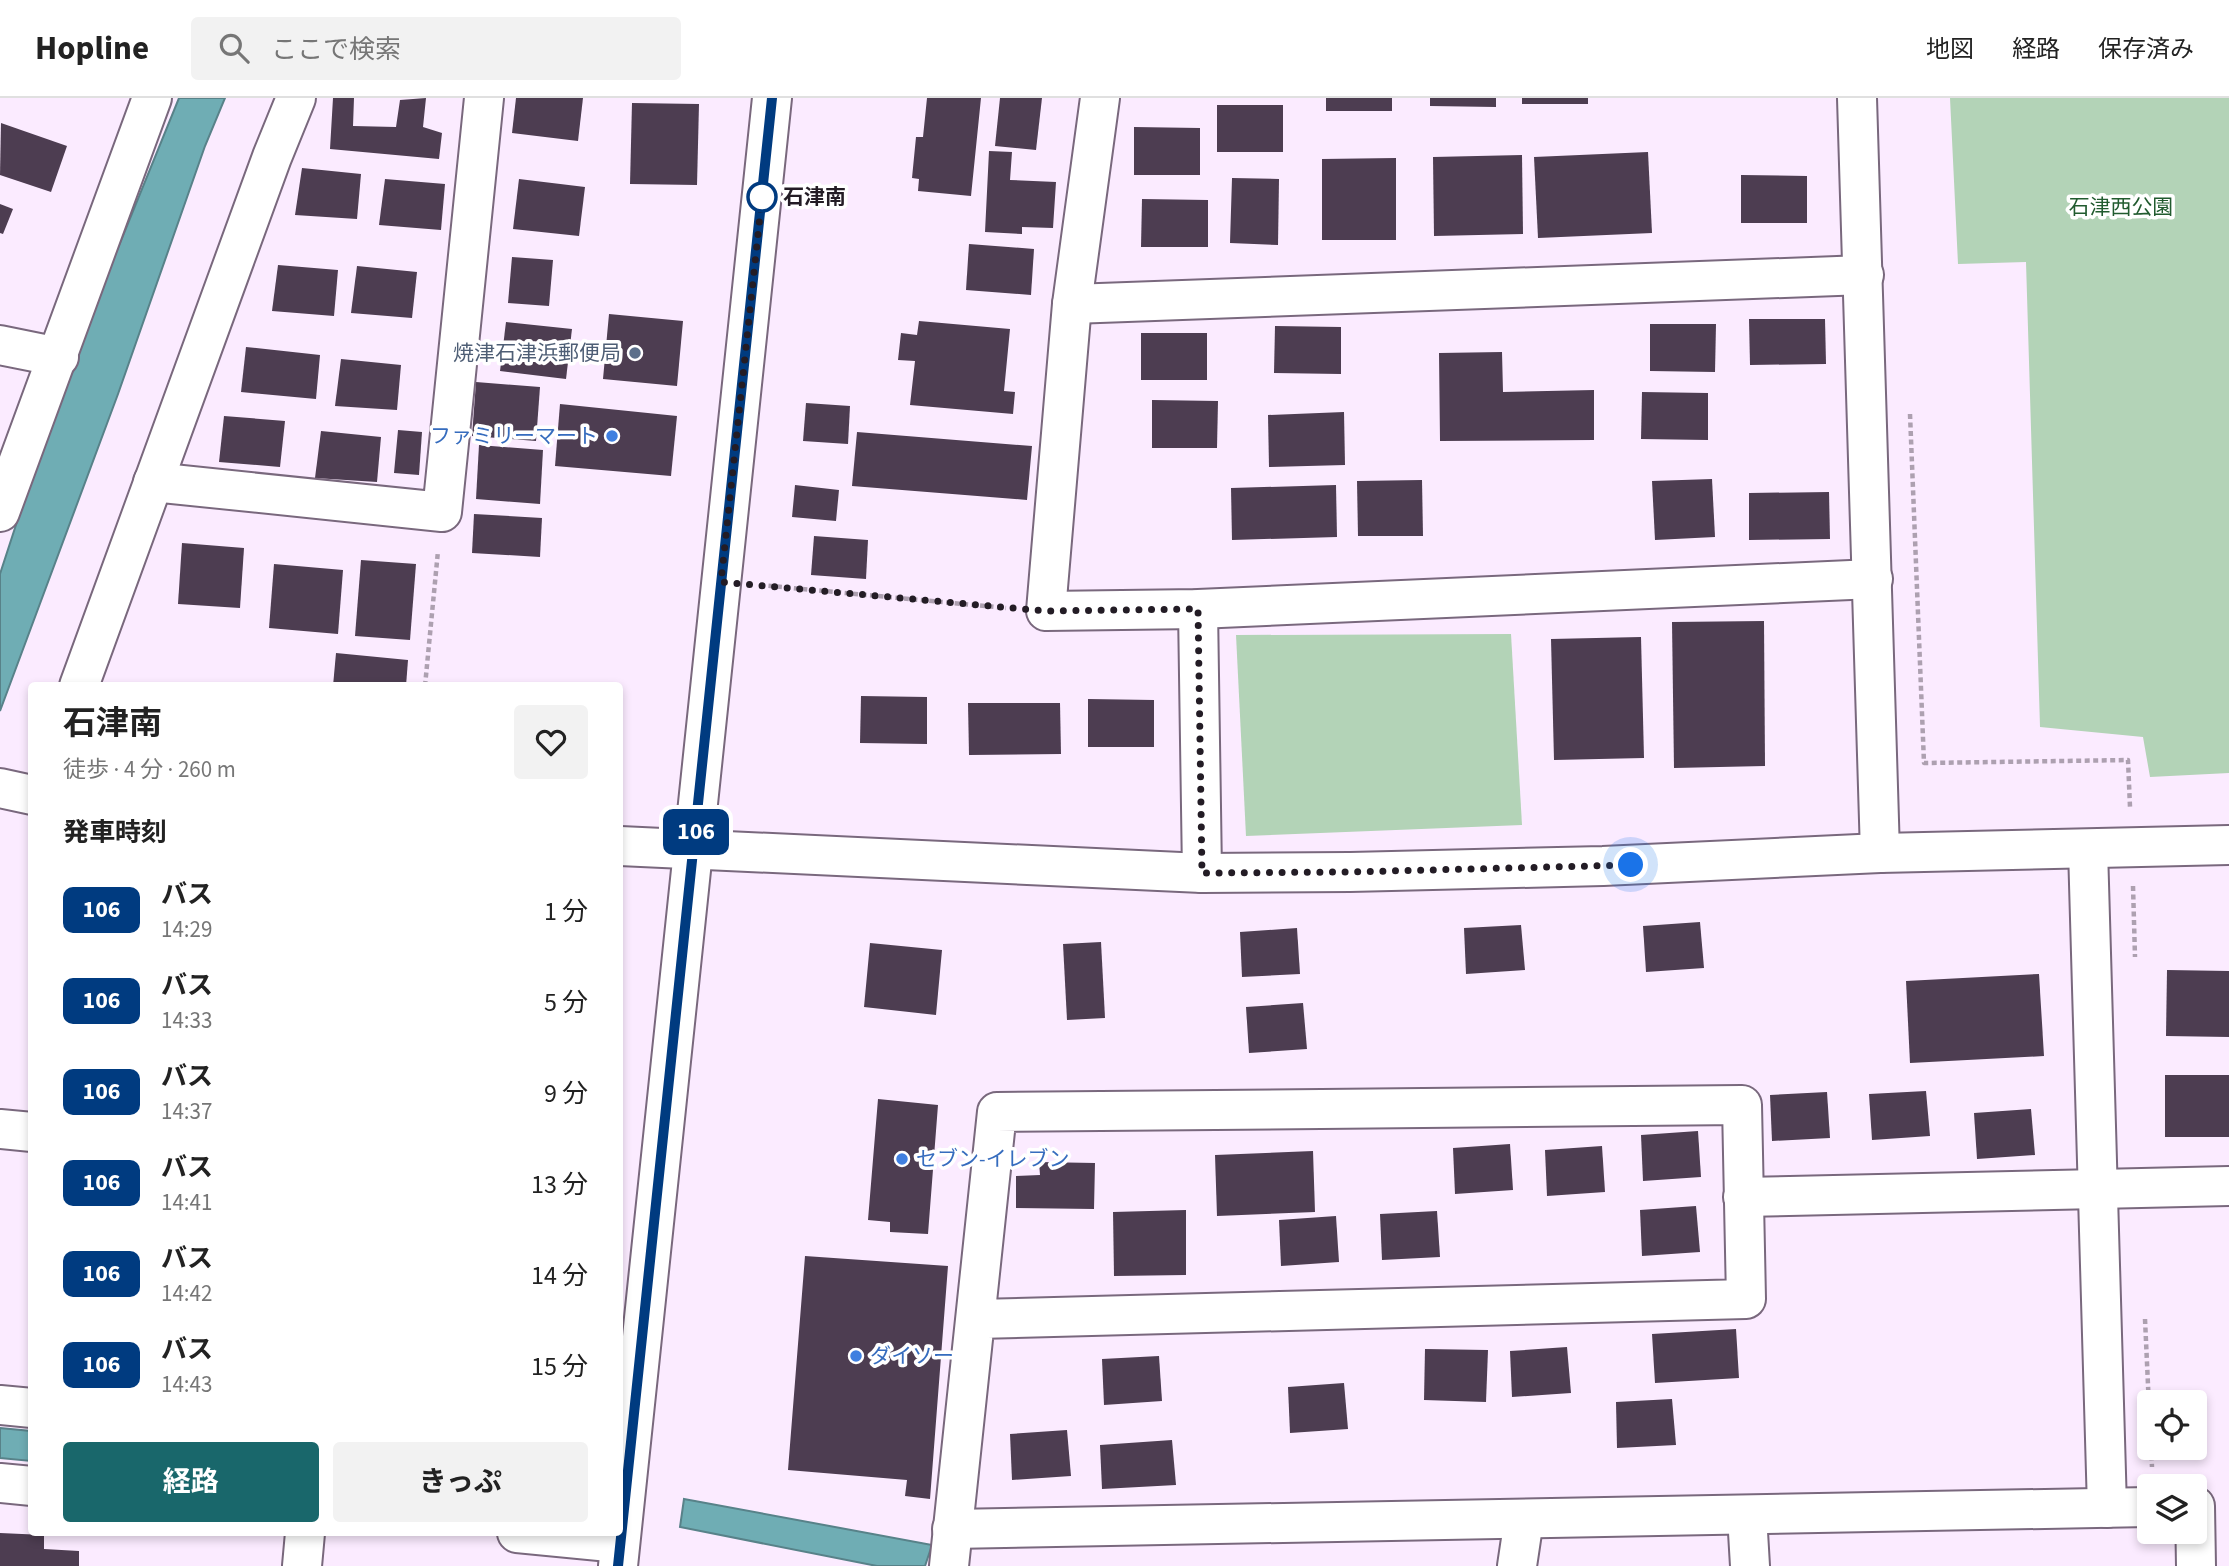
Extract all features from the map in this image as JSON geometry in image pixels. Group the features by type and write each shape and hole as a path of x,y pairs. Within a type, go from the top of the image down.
{"street":[{"path":"0,512 152,98"},
{"path":"80,682 296,98"},
{"path":"153,482 442,512 484,98"},
{"path":"623,1517 772,98"},
{"path":"1100,98 1072,304 1046,611 1198,609 1873,579"},
{"path":"1857,98 1880,853"},
{"path":"1072,304 1864,275"},
{"path":"0,345 59,357"},
{"path":"1198,609 1202,873"},
{"path":"0,788 28,794"},
{"path":"623,846 1202,873 1603,866 1880,853 2229,845"},
{"path":"2088,849 2106,1508"},
{"path":"977,1319 1746,1299 1742,1105 997,1112 977,1319 950,1548 1524,1519 2137,1507"},
{"path":"0,1129 28,1132"},
{"path":"1743,1197 2229,1186"},
{"path":"0,1405 28,1408"},
{"path":"0,1483 28,1486"},
{"path":"2207,1506 2229,1505"},
{"path":"1747,1515 1750,1566"},
{"path":"1517,1566 1524,1519"},
{"path":"302,1566 305,1536"},
{"path":"531,1536 619,1555 621,1536"},
{"path":"2196,1544 2196,1566"}],"path":[{"path":"1910,403 1924,763 2128,760 2135,970"},
{"path":"425,682 442,512"},
{"path":"721,582 1046,611"},
{"path":"2145,1311 2148,1390"}],"green space":[{"name":"石津西公園","path":"1950,98 2229,98 2229,773 2150,777 2143,737 2040,727 2026,262 1958,264"},
{"path":"1511,634 1522,825 1246,836 1236,635"}],"shaded area":[{"path":"179,98 225,98 205,146 118,394 0,711 0,574 59,393"},
{"path":"0,1428 28,1431 28,1461 0,1458"},
{"path":"684,1499 932,1545 925,1566 877,1566 680,1527"}],"building":[{"path":"333,98 354,98 353,126 396,127 400,100 426,98 423,127 442,133 439,159 330,149"},
{"path":"516,98 583,98 578,141 512,133"},
{"path":"927,98 981,98 971,196 918,191 919,179 912,178 916,137 923,137"},
{"path":"1000,98 1042,98 1036,150 995,146"},
{"path":"1326,98 1392,98 1392,111 1326,111"},
{"path":"1430,98 1496,98 1496,107 1430,106"},
{"path":"1522,98 1588,98 1588,104 1522,104"},
{"path":"632,103 699,104 697,185 630,184"},
{"path":"1217,105 1283,105 1283,152 1217,152"},
{"path":"1,123 67,146 51,192 0,175"},
{"path":"1134,127 1200,128 1200,175 1134,175"},
{"path":"989,151 1012,152 1010,180 1056,182 1053,228 1022,227 1022,234 985,232"},
{"path":"1648,152 1652,233 1538,238 1534,157"},
{"path":"1522,155 1523,234 1434,236 1433,157"},
{"path":"1396,158 1396,240 1322,240 1322,159"},
{"path":"302,168 361,174 357,219 295,215"},
{"path":"1741,175 1807,176 1807,223 1741,223"},
{"path":"1232,178 1279,179 1278,245 1230,243"},
{"path":"385,179 445,184 441,230 379,225"},
{"path":"519,179 585,187 579,236 513,229"},
{"path":"1142,199 1208,200 1208,247 1141,247"},
{"path":"0,204 13,209 3,234 0,233"},
{"path":"969,244 1034,249 1031,295 966,290"},
{"path":"512,257 553,260 549,306 508,303"},
{"path":"278,265 338,270 334,316 272,311"},
{"path":"357,266 417,272 412,318 351,313"},
{"path":"609,314 683,321 677,386 603,379"},
{"path":"1749,319 1825,319 1826,364 1750,365"},
{"path":"919,321 1010,329 1004,391 1015,392 1013,414 910,405 915,361 898,360 901,333 917,335"},
{"path":"506,322 572,329 566,379 500,371"},
{"path":"1650,324 1716,324 1715,372 1650,371"},
{"path":"1275,326 1341,327 1341,374 1274,373"},
{"path":"1141,333 1207,333 1207,380 1141,380"},
{"path":"246,347 320,355 316,399 241,392"},
{"path":"1502,352 1503,392 1594,390 1594,440 1440,441 1439,353"},
{"path":"341,359 401,365 397,410 335,406"},
{"path":"476,382 540,387 536,441 472,436"},
{"path":"1642,392 1708,393 1708,440 1641,439"},
{"path":"1152,400 1218,401 1217,448 1152,448"},
{"path":"806,403 850,406 848,444 803,441"},
{"path":"560,404 677,416 671,476 555,466"},
{"path":"1344,412 1345,465 1269,467 1268,415"},
{"path":"224,416 285,421 280,467 219,462"},
{"path":"398,430 422,432 419,475 394,473"},
{"path":"321,431 381,437 377,482 315,478"},
{"path":"857,432 1032,446 1027,500 852,486"},
{"path":"479,445 543,450 540,504 476,499"},
{"path":"1712,479 1715,537 1655,540 1652,481"},
{"path":"1422,480 1423,536 1358,536 1357,481"},
{"path":"795,485 839,490 836,521 792,517"},
{"path":"1336,485 1337,537 1232,540 1231,488"},
{"path":"1829,492 1830,539 1749,540 1749,493"},
{"path":"474,514 542,518 540,557 472,553"},
{"path":"814,536 868,540 866,579 811,575"},
{"path":"182,543 244,548 240,608 178,604"},
{"path":"361,560 416,564 410,640 355,636"},
{"path":"274,564 343,570 338,634 269,628"},
{"path":"1764,621 1765,766 1674,768 1672,622"},
{"path":"1641,637 1644,758 1554,760 1551,639"},
{"path":"336,653 408,660 406,682 333,682"},
{"path":"861,696 927,697 927,744 860,743"},
{"path":"1088,699 1154,700 1154,747 1088,747"},
{"path":"968,703 1060,703 1061,754 969,755"},
{"path":"1700,922 1704,968 1646,972 1643,926"},
{"path":"1521,925 1525,970 1466,974 1464,928"},
{"path":"1297,928 1300,974 1242,977 1240,932"},
{"path":"1101,942 1105,1018 1067,1020 1063,944"},
{"path":"870,943 942,950 936,1015 864,1007"},
{"path":"2167,970 2229,971 2229,1037 2166,1036"},
{"path":"2039,974 2044,1056 1910,1063 1906,981"},
{"path":"1303,1003 1307,1049 1249,1053 1246,1007"},
{"path":"2165,1075 2229,1075 2229,1137 2165,1137"},
{"path":"1926,1091 1930,1136 1872,1140 1869,1094"},
{"path":"1827,1092 1830,1138 1772,1141 1770,1095"},
{"path":"878,1099 938,1105 928,1234 890,1232 890,1222 868,1220"},
{"path":"2031,1109 2035,1155 1977,1159 1974,1113"},
{"path":"1698,1131 1701,1177 1643,1181 1641,1135"},
{"path":"1510,1144 1513,1190 1455,1194 1453,1148"},
{"path":"1602,1146 1605,1192 1547,1196 1545,1150"},
{"path":"1313,1151 1315,1212 1217,1216 1215,1155"},
{"path":"1039,1162 1095,1163 1094,1209 1016,1208 1016,1176 1040,1175"},
{"path":"1696,1206 1700,1252 1642,1256 1640,1210"},
{"path":"1186,1210 1186,1275 1114,1276 1113,1212"},
{"path":"1437,1211 1440,1257 1382,1260 1380,1214"},
{"path":"1336,1216 1339,1262 1281,1266 1279,1220"},
{"path":"805,1256 948,1266 930,1499 905,1496 907,1480 788,1470"},
{"path":"1736,1329 1739,1378 1655,1383 1652,1334"},
{"path":"1567,1347 1571,1393 1512,1397 1510,1351"},
{"path":"1425,1349 1488,1350 1486,1402 1424,1400"},
{"path":"1159,1356 1162,1401 1104,1405 1102,1359"},
{"path":"1344,1383 1348,1429 1290,1433 1288,1387"},
{"path":"1672,1399 1676,1445 1617,1448 1616,1402"},
{"path":"1067,1430 1071,1476 1012,1480 1010,1434"},
{"path":"1172,1440 1176,1485 1102,1489 1100,1445"},
{"path":"0,1533 44,1536 44,1549 79,1551 79,1566 0,1566"}],"bus line":[{"name":"106","path":"623,1519 772,98"},
{"name":"106","path":"618,1566 621,1536"}],"place":[{"name":"石津南","path":"762,197"},
{"name":"焼津石津浜郵便局","path":"635,353"},
{"name":"ファミリーマート","path":"612,436"},
{"name":"セブン-イレブン","path":"902,1159"},
{"name":"ダイソー","path":"856,1356"}],"route":[{"path":"762,197 721,582 1046,611 1198,609 1202,873 1631,865"}]}
